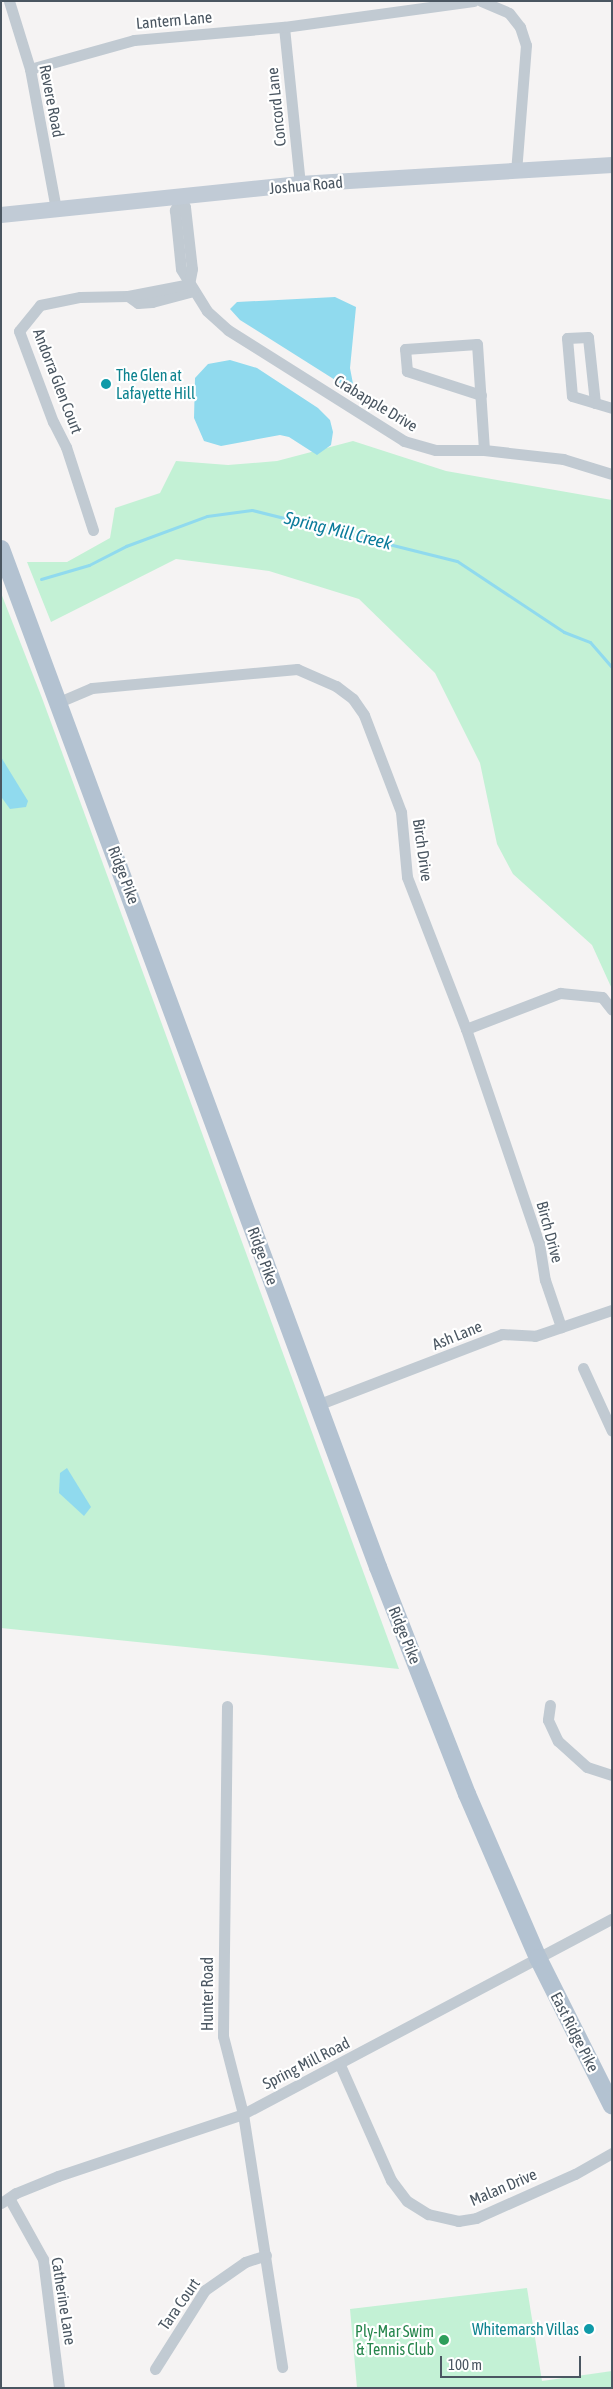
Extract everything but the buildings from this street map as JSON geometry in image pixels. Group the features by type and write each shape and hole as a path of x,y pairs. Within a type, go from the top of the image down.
{"main road":[{"name":"Joshua Road","path":"1,215 181,199 300,184 612,165"},
{"name":"Ridge Pike","path":"1,549 317,1405 463,1782 538,1958"},
{"name":"East Ridge Pike","path":"538,1958 612,2106"}],"street":[{"name":"Revere Road","path":"9,1 30,70 56,209"},
{"name":"Lantern Lane","path":"30,70 134,40 284,27 473,1"},
{"path":"481,1 509,13 520,27 526,45 516,171"},
{"name":"Concord Lane","path":"284,27 300,184"},
{"name":"Crabapple Drive","path":"181,199 174,210 180,269 207,311 228,330 404,441 436,450 484,450 564,459 612,474"},
{"name":"Andorra Glen Court","path":"93,530 66,447 53,422 19,331 40,305 80,297 156,295 191,287"},
{"path":"595,403 588,337 566,338 572,396 595,403 612,408"},
{"path":"481,395 407,371 405,349 477,344 481,395 484,450"},
{"name":"Birch Drive","path":"59,702 92,688 297,669 336,686 353,699 364,715 401,812 407,877 466,1029 539,1243 545,1280 562,1327"},
{"path":"466,1029 560,993 602,997 612,1010"},
{"name":"Ash Lane","path":"317,1405 502,1334 535,1336 612,1310"},
{"path":"582,1368 611,1429"},
{"path":"550,1705 548,1720 563,1746 587,1767 612,1775"},
{"name":"Hunter Road","path":"227,1706 222,2036 242,2114 266,2255 282,2368"},
{"name":"Spring Mill Road","path":"5,2200 58,2176 242,2114 340,2065 538,1958 611,1921"},
{"name":"Malan Drive","path":"340,2065 391,2180 406,2201 433,2215 458,2221 476,2218 575,2174 612,2153"},
{"name":"Catherine Lane","path":"5,2200 43,2259 59,2388"},
{"name":"Tara Court","path":"154,2369 205,2290 244,2262 266,2255"}],"green space":[{"path":"353,441 446,471 612,500 612,989 592,945 513,874 497,844 480,763 435,673 359,599 269,571 176,559 51,622 27,562 67,562 110,538 115,508 160,493 176,461 228,465 277,461"},
{"path":"1,593 42,698 399,1669 1,1628"},
{"name":"Ply-Mar Swim & Tennis Club","path":"527,2288 542,2381 612,2371 612,2388 357,2388 350,2309"}],"water":[{"path":"335,297 356,307 350,368 354,389 351,390 240,320 230,309 237,302"},
{"path":"230,360 257,368 318,408 330,420 333,432 331,445 317,455 289,437 280,435 221,446 204,441 194,418 195,378 208,364"},
{"path":"1,757 28,801 26,807 10,809 2,798"},
{"path":"67,1468 91,1507 84,1516 59,1493 60,1473"}],"waterway":[{"name":"Spring Mill Creek","path":"41,579 89,565 126,546 207,516 252,510 457,561 564,632 590,642 612,667"}],"place":[{"name":"The Glen at Lafayette Hill","path":"106,384"},
{"name":"Whitemarsh Villas","path":"589,2329"},
{"name":"Ply-Mar Swim & Tennis Club","path":"444,2340"}]}
